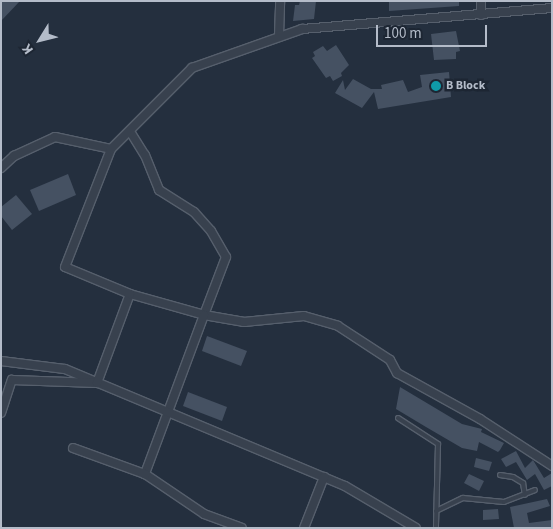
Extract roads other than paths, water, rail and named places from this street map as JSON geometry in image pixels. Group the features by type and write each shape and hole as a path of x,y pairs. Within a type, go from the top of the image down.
{"street":[{"path":"280,1 280,35"},
{"path":"481,1 481,15"},
{"path":"552,8 302,29 280,35 192,68 164,94 131,133 112,149 66,267 130,294 204,315 244,322 304,316 338,326 390,360 397,373 480,419 552,466"},
{"path":"131,133 144,155 159,190 194,212 211,231 226,257 170,413 145,474"},
{"path":"1,168 14,156 55,137 112,149"},
{"path":"97,383 130,294"},
{"path":"1,361 65,370 324,478 416,528"},
{"path":"1,413 12,380 97,383"},
{"path":"73,448 145,474 204,514 242,528"},
{"path":"304,528 324,478"}],"lane":[{"path":"398,418 438,444 436,528"},
{"path":"500,475 513,477 523,483 525,495"},
{"path":"436,510 463,498 504,502 535,490"}],"place":[{"name":"B Block","path":"436,86"}]}
